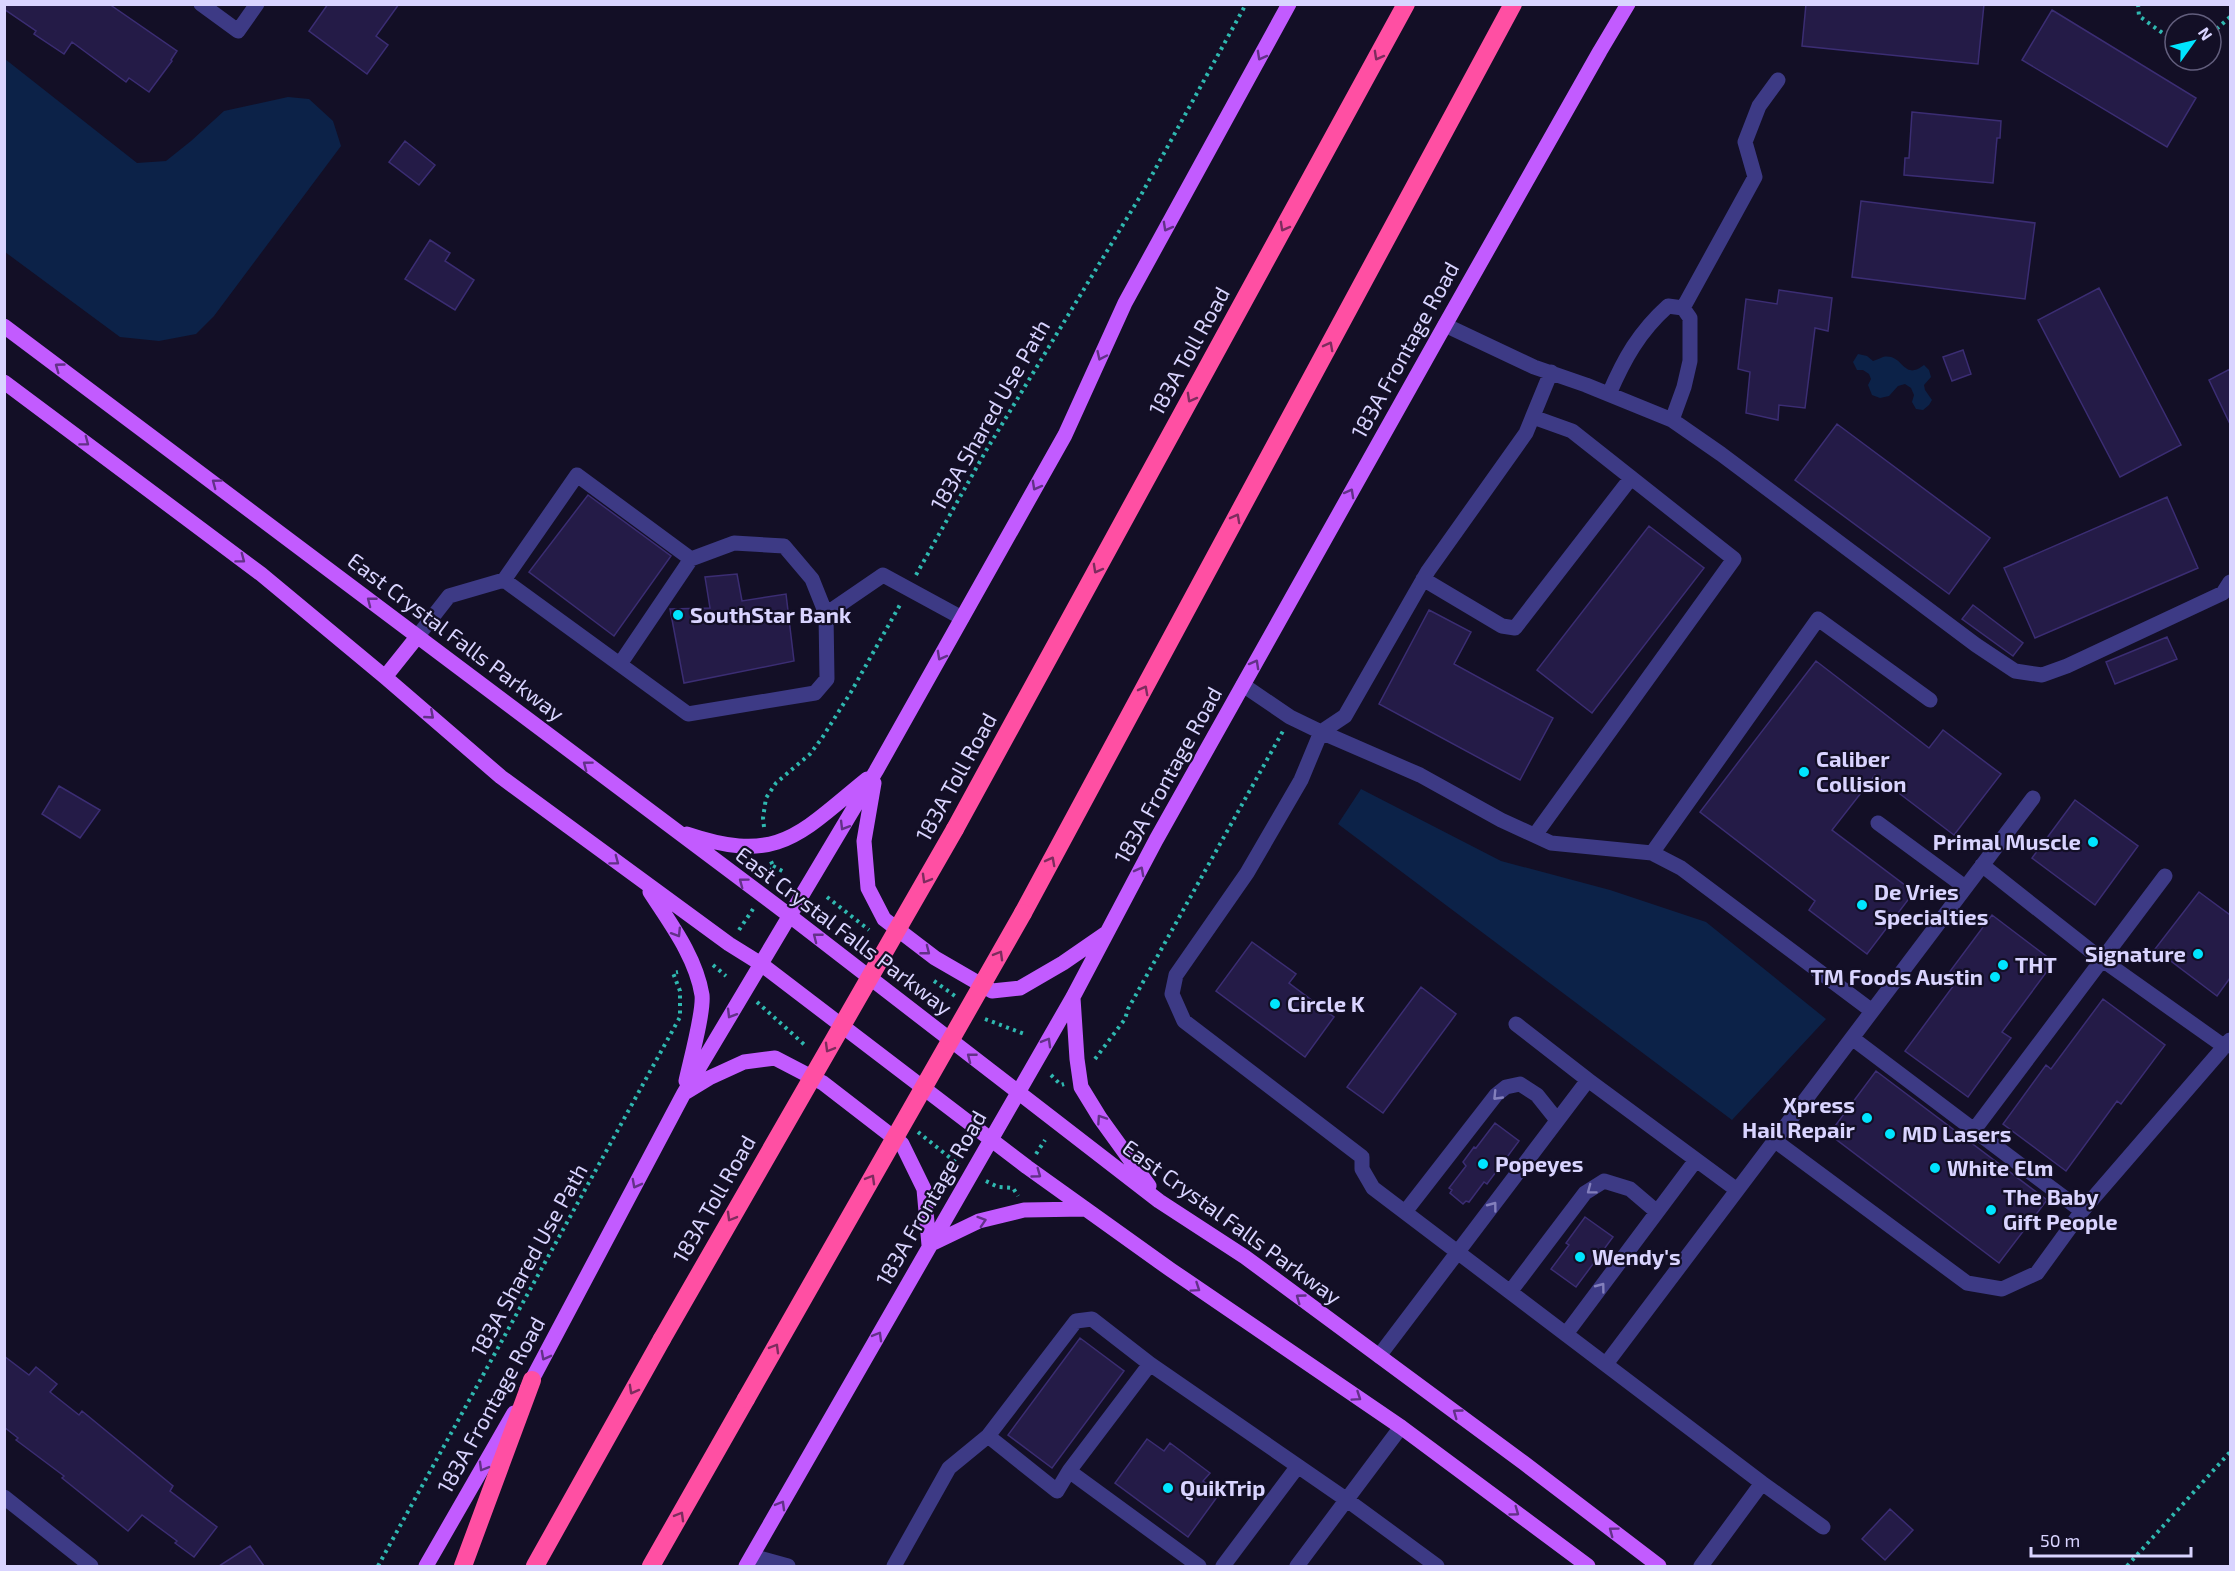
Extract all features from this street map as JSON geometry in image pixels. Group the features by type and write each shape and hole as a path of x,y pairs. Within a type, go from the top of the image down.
{"highway":[{"name":"183A Toll Road","path":"535,1566 662,1339 956,829 1406,4"},
{"path":"651,1566 1023,913 1513,4"},
{"path":"463,1566 532,1380"}],"main road":[{"name":"183A Frontage Road","path":"426,1566 532,1380 684,1093 876,771 1065,435 1125,303 1289,4"},
{"name":"183A Frontage Road","path":"749,1561 1073,997 1243,685 1628,4"},
{"name":"East Crystal Falls Parkway","path":"4,326 159,440 417,637 790,916 1159,1201 1245,1257 1659,1566"},
{"path":"4,382 261,574 501,777 645,884 761,964 1085,1209 1401,1427 1588,1566"},
{"path":"385,677 417,637"},
{"path":"672,829 717,844 745,848 767,846 799,833 876,771"},
{"path":"876,771 864,841 868,888 884,919 935,958 992,991 1020,988 1063,963 1107,933"},
{"path":"645,884 682,941 702,996 684,1093"},
{"path":"1073,997 1081,1087 1100,1118 1159,1201"},
{"path":"684,1093 709,1078 744,1062 775,1058 824,1083 902,1144 924,1189 929,1245 979,1221 1024,1210 1085,1209"}],"street":[{"path":"201,4 238,31 257,4"},
{"path":"1683,308 1755,177 1744,142 1759,106 1778,80"},
{"path":"1609,394 1625,358 1650,323 1668,306 1683,308 1690,318 1690,361 1684,387 1672,420"},
{"path":"1445,325 1534,367 1672,420 1730,460 1976,645 2015,671 2042,675 2067,666 2216,597 2223,593 2230,582"},
{"path":"1551,372 1526,433 1423,579 1345,716 1321,732 1301,780 1247,873 1176,975 1172,994 1184,1021 1362,1157 1362,1169 1373,1188 1762,1483 1824,1527"},
{"path":"1533,417 1572,431 1734,559 1535,835"},
{"path":"417,637 448,596 504,580 577,475 691,559"},
{"path":"1423,579 1502,626 1515,628 1632,478"},
{"path":"504,580 688,714 815,693 827,679 826,614 812,579 784,546 734,543 691,559 620,664"},
{"path":"826,614 883,575 962,618"},
{"path":"1652,853 1818,619 1930,700"},
{"path":"1243,685 1290,717 1420,775 1502,820 1551,843 1652,853 1681,868 1872,1011"},
{"path":"1606,1364 2033,798"},
{"path":"1878,823 1965,888"},
{"path":"1774,1140 1967,1283 2002,1289 2037,1273 2082,1211 2228,1044 2101,959 1982,865"},
{"path":"1974,1130 2165,876"},
{"path":"1516,1024 1737,1190"},
{"path":"1852,1038 2082,1211"},
{"path":"1379,1356 1588,1080"},
{"path":"1405,1212 1496,1095 1506,1087 1520,1084 1537,1095 1557,1120"},
{"path":"1566,1334 1696,1160"},
{"path":"1510,1292 1585,1193 1604,1181 1630,1189 1657,1212"},
{"path":"894,1566 949,1468 988,1436 1076,1321 1092,1319 1150,1364 1347,1500 1437,1566"},
{"path":"988,1436 1057,1491 1150,1364"},
{"path":"1297,1566 1401,1427"},
{"path":"1223,1566 1298,1466"},
{"path":"1069,1472 1199,1566"},
{"path":"1701,1566 1762,1483"},
{"path":"4,1497 90,1566"},
{"path":"749,1561 788,1566"}],"path":[{"name":"183A Shared Use Path","path":"765,835 763,818 766,798 776,783 810,754 851,692 987,448 1141,195 1246,4"},
{"path":"2138,4 2139,16 2163,33"},
{"path":"1094,1066 1094,1060 1125,1019 1128,1009 1290,717"},
{"path":"767,881 772,866 770,858"},
{"path":"772,866 784,872"},
{"path":"744,922 753,909"},
{"path":"712,965 726,976"},
{"name":"183A Shared Use Path","path":"378,1566 680,1017 680,990 673,973 684,971"},
{"path":"1051,1076 1061,1085 1069,1081"},
{"path":"1034,1157 1045,1140"},
{"path":"1013,1188 1018,1180"},
{"path":"990,1184 1013,1188 1020,1200"},
{"path":"2127,1566 2230,1452"}],"water":[{"path":"5,59 137,163 166,161 224,111 288,97 309,99 333,121 341,146 214,316 196,334 159,341 120,337 5,252"},
{"path":"1858,354 1867,356 1873,361 1890,357 1911,370 1924,365 1931,377 1924,385 1932,400 1929,405 1923,410 1916,409 1912,402 1914,395 1911,388 1905,384 1898,386 1889,396 1880,398 1872,395 1868,385 1871,379 1869,374 1863,370 1857,370 1853,362"},
{"path":"1361,789 1501,861 1610,890 1706,922 1826,1019 1732,1120 1338,824"}],"building":[{"path":"4,4 109,4 177,51 149,92 129,78 126,82 72,42 64,54 34,34 36,31 4,9"},
{"path":"328,4 399,4 376,36 388,45 367,74 309,31"},
{"path":"1806,4 1984,4 1978,64 1802,46"},
{"path":"2052,10 2196,98 2167,147 2022,60"},
{"path":"1912,112 2001,121 1993,183 1904,175 1905,158 1909,158"},
{"path":"405,141 435,165 419,185 389,162"},
{"path":"1861,201 2035,223 2025,299 1852,277"},
{"path":"430,240 450,253 445,261 474,280 455,310 405,279"},
{"path":"2099,288 2181,445 2120,477 2038,320"},
{"path":"1779,290 1832,298 1828,331 1815,328 1805,408 1779,405 1778,420 1746,413 1750,372 1738,369 1746,299 1777,304"},
{"path":"1963,350 1971,374 1952,381 1943,357"},
{"path":"2230,369 2230,424 2209,380"},
{"path":"1837,424 1990,538 1949,594 1795,480"},
{"path":"588,495 671,556 614,636 529,572"},
{"path":"2167,497 2198,568 2035,638 2004,568"},
{"path":"1649,526 1704,568 1592,713 1537,670"},
{"path":"737,574 742,601 786,594 794,661 684,683 670,609 710,608 705,577"},
{"path":"1973,605 2023,643 2013,656 1962,619"},
{"path":"1429,610 1471,632 1454,664 1553,718 1520,780 1379,704"},
{"path":"2167,637 2177,659 2115,684 2106,662"},
{"path":"1816,661 1929,748 1943,730 2001,774 1954,835 1875,775 1832,830 1914,892 1867,954 1809,910 1815,901 1700,812"},
{"path":"59,786 100,810 80,838 42,814"},
{"path":"2075,800 2138,846 2095,905 2032,858"},
{"path":"2199,892 2230,915 2230,978 2217,996 2155,949"},
{"path":"1992,915 2054,962 2002,1032 2011,1038 1968,1097 1905,1051 1957,981 1948,974"},
{"name":"Circle K","path":"1252,942 1296,974 1289,983 1334,1017 1305,1057 1216,991"},
{"path":"1421,987 1456,1014 1383,1113 1347,1087"},
{"path":"2103,999 2165,1045 2121,1104 2117,1101 2066,1171 2003,1124 2046,1065 2051,1069"},
{"path":"1876,1071 2047,1200 1999,1263 1829,1134"},
{"name":"Popeyes","path":"1495,1123 1519,1141 1487,1184 1484,1182 1469,1202 1466,1201 1463,1204 1450,1193 1452,1190 1449,1188 1466,1166 1463,1162"},
{"name":"Wendy's","path":"1585,1217 1613,1237 1576,1287 1551,1269 1569,1245 1566,1243"},
{"path":"1080,1338 1124,1371 1052,1468 1008,1435"},
{"path":"4,1356 29,1375 36,1367 57,1384 50,1392 79,1415 82,1411 173,1486 170,1491 217,1527 194,1557 142,1515 128,1531 62,1478 64,1476 16,1440 18,1438 4,1427"},
{"name":"QuikTrip","path":"1147,1439 1164,1451 1170,1443 1210,1473 1203,1481 1220,1493 1188,1537 1115,1483"},
{"path":"1890,1509 1913,1530 1885,1560 1862,1539"},
{"path":"250,1546 264,1566 219,1566"}],"place":[{"name":"SouthStar Bank","path":"678,615"},
{"name":"Caliber Collision","path":"1804,772"},
{"name":"Primal Muscle","path":"2093,842"},
{"name":"De Vries Specialties","path":"1862,905"},
{"name":"Signature","path":"2198,954"},
{"name":"THT","path":"2003,965"},
{"name":"TM Foods Austin","path":"1995,977"},
{"name":"Circle K","path":"1275,1004"},
{"name":"Xpress Hail Repair","path":"1867,1118"},
{"name":"MD Lasers","path":"1890,1134"},
{"name":"Popeyes","path":"1483,1164"},
{"name":"White Elm","path":"1935,1168"},
{"name":"The Baby Gift People","path":"1991,1210"},
{"name":"Wendy's","path":"1580,1257"},
{"name":"QuikTrip","path":"1168,1488"}]}
